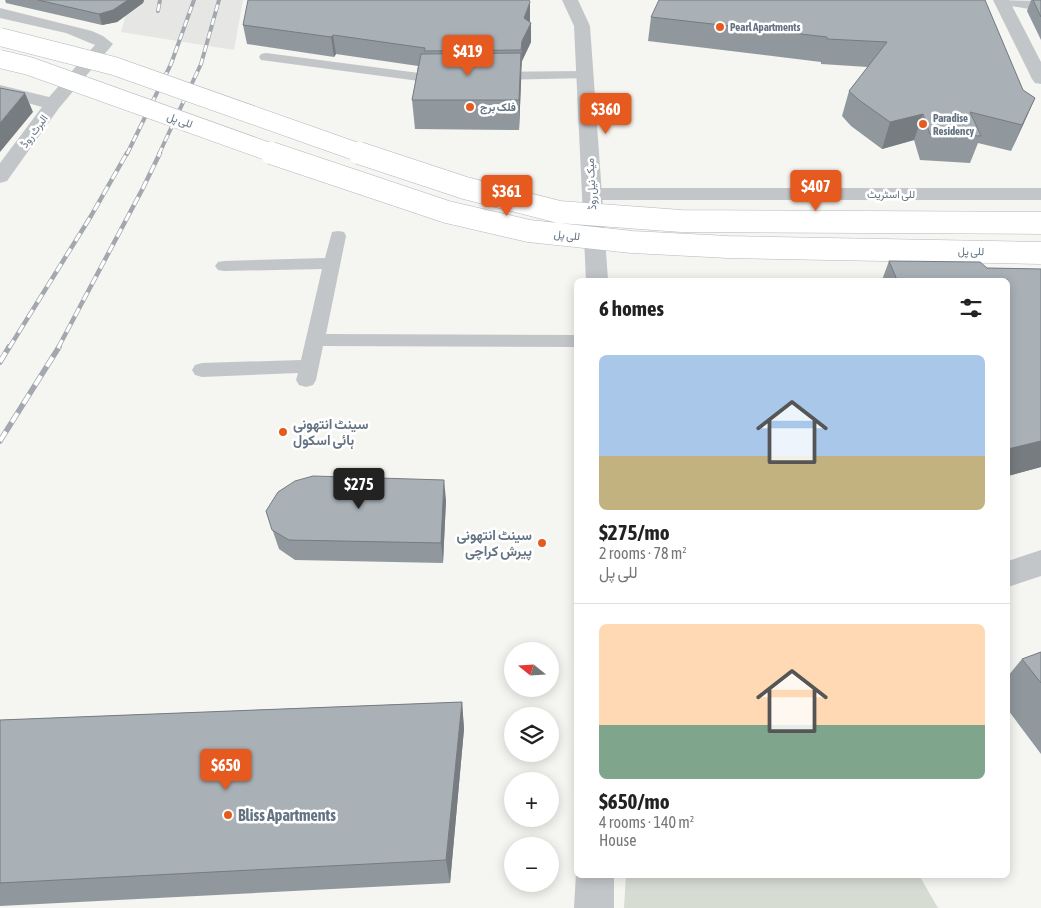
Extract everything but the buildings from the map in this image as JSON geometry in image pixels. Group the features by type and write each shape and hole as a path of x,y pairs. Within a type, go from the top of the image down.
{"main road":[{"name":"للی پل","path":"0,37 114,66 306,135 465,188 559,212 680,221 1041,223"},
{"name":"للی پل","path":"0,59 29,66 357,183 447,212 529,231 632,242 718,247 1041,252"}],"street":[{"name":"میک نیل روڈ","path":"570,0 582,26 597,278"},
{"path":"1001,0 1041,79"},
{"path":"1005,0 1041,6"},
{"path":"0,13 100,39 106,44 53,104"},
{"name":"البرٹ روڈ","path":"0,90 53,104 1,173"},
{"name":"للی اسٹریٹ","path":"592,194 1041,194"},
{"path":"1010,573 1041,563"},
{"path":"594,908 595,878"}],"lane":[{"path":"266,57 419,77 458,76"},
{"path":"477,76 585,75"},
{"path":"202,370 308,373 338,236"},
{"path":"224,266 332,263"},
{"path":"315,340 574,341"}],"shaded area":[{"path":"130,0 243,0 234,50 121,32"},
{"path":"626,878 921,878 938,908 624,908"}],"railway":[{"path":"158,11 160,0"},
{"path":"127,154 171,64 194,0"},
{"path":"159,154 201,64 219,0"},
{"path":"9,348 91,216 127,153"},
{"path":"58,348 160,153"},
{"path":"0,362 9,347"},
{"path":"0,441 59,347"}],"place":[{"name":"Pearl Apartments","path":"720,27"},
{"name":"فلک برج","path":"470,107"},
{"name":"Paradise Residency","path":"923,124"},
{"name":"سینٹ انتھونی ہائی اسکول","path":"283,432"},
{"name":"سینٹ انتھونی پیرش کراچی","path":"542,543"},
{"name":"Bliss Apartments","path":"228,815"}]}
